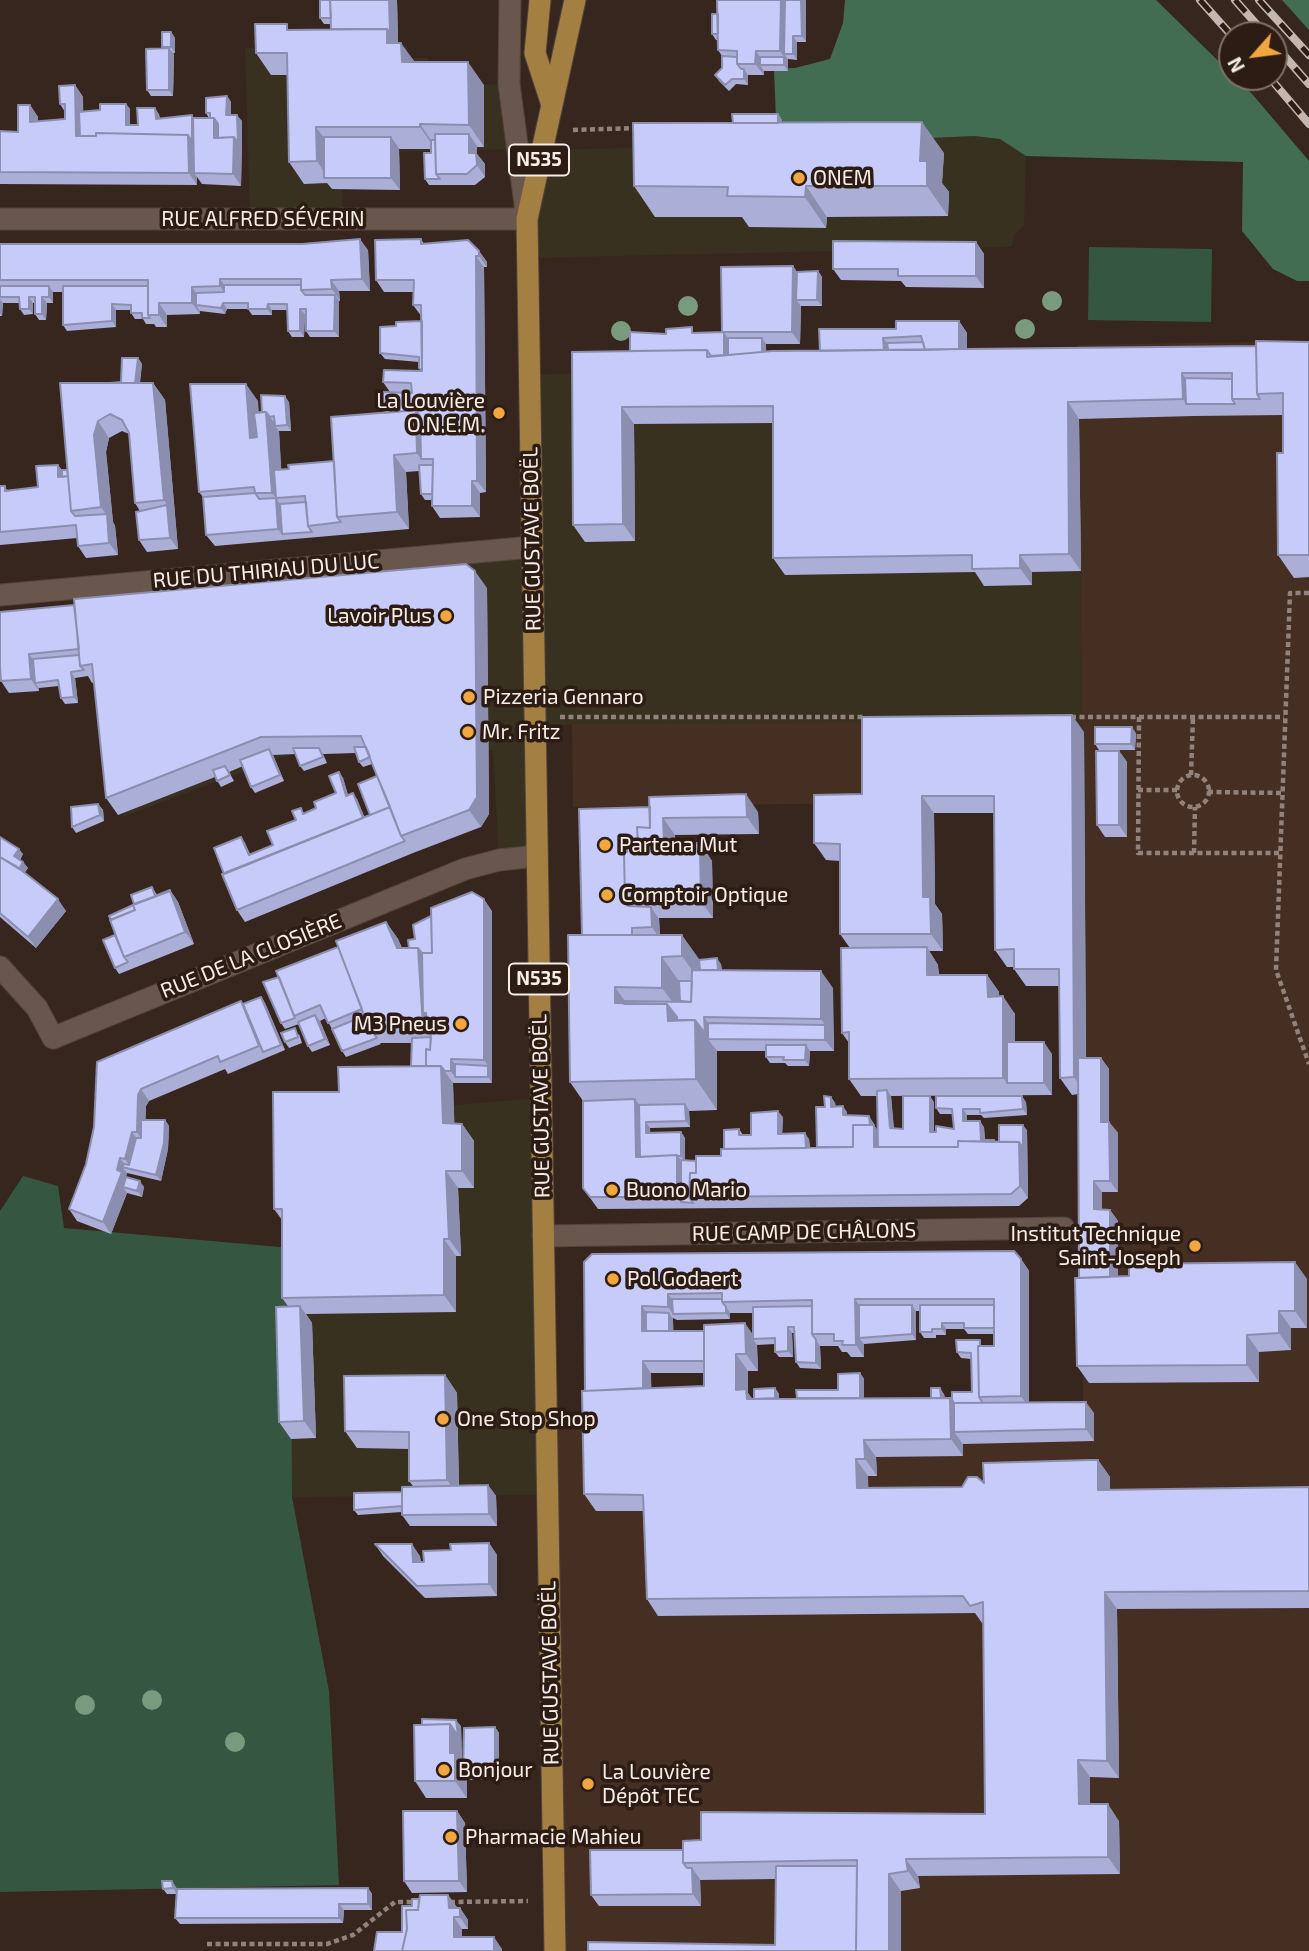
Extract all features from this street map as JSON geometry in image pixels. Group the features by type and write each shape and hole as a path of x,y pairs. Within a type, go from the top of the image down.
{"main road":[{"name":"RUE GUSTAVE BOËL","path":"540,0 535,53 551,102"},
{"name":"RUE GUSTAVE BOËL","path":"555,1951 527,219 575,0"}],"street":[{"name":"RUE GUSTAVE BOËL","path":"510,0 509,84 527,219"},
{"name":"RUE ALFRED SÉVERIN","path":"0,219 527,219"},
{"name":"RUE DU THIRIAU DU LUC","path":"0,595 532,547"},
{"name":"RUE DE LA CLOSIÈRE","path":"0,967 37,1008 53,1038 466,869 499,860 537,856"},
{"name":"RUE CAMP DE CHÂLONS","path":"543,1236 1064,1228"}],"path":[{"path":"545,131 642,127"},
{"path":"1309,593 1290,593 1276,970 1309,1064"},
{"path":"535,717 878,717"},
{"path":"1070,717 1284,718"},
{"path":"1139,718 1138,853 1279,853"},
{"path":"1191,775 1193,718"},
{"path":"1191,775 1205,781 1208,792 1205,802 1195,807 1181,802 1177,790 1182,780 1191,775"},
{"path":"1138,790 1177,790"},
{"path":"1208,792 1282,793"},
{"path":"1194,853 1195,807"},
{"path":"448,1902 554,1901"},
{"path":"207,1944 327,1944 353,1936 395,1902 422,1902"}],"shaded area":[{"path":"407,46 407,58 428,58 429,86 509,84 518,149 341,153 343,219 250,219 245,48"},
{"path":"974,136 1000,139 1026,156 1024,225 1014,235 1011,247 528,258 541,150 804,144"},
{"name":"Institut Technique Saint-Joseph","path":"1309,341 1309,1951 555,1951 546,1417 718,1411 1083,1406 1083,800 573,807 572,724 1082,722 1078,345"},
{"path":"1078,363 1082,722 535,725 537,856 499,860 493,750 315,753 285,756 123,817 108,680 98,679 89,587 532,547 529,375"},
{"path":"541,1098 547,1495 292,1497 288,1108 455,1105"}],"green space":[{"path":"845,0 1156,0 1218,61 1218,91 1249,91 1309,161 1309,281 1297,281 1273,269 1242,231 1243,162 1026,156 1000,139 974,136 804,144 776,119 774,69 795,68 830,59 843,23"},
{"path":"1282,0 1309,0 1309,30"},
{"path":"1089,247 1212,249 1211,322 1088,320"},
{"path":"23,1176 58,1186 64,1228 291,1248 292,1497 329,1691 339,1885 0,1892 0,1211"}],"building":[{"path":"320,0 330,0 331,18 320,18"},
{"path":"330,0 389,0 390,33 387,29 331,29"},
{"path":"717,0 781,0 780,51 756,51 755,64 737,64 737,51 718,50"},
{"path":"785,0 801,0 802,36 793,36 793,54 784,54"},
{"path":"712,14 718,14 718,34 712,34"},
{"path":"255,24 287,24 287,30 387,29 387,43 401,43 402,62 468,62 469,125 316,127 317,161 289,162 287,53 256,53"},
{"path":"162,32 171,32 171,47 162,47"},
{"path":"169,48 169,90 147,90 146,49"},
{"path":"722,56 737,57 737,64 744,69 744,79 732,79 725,85 715,75 722,68"},
{"path":"760,57 784,57 784,65 760,65"},
{"path":"75,85 76,136 96,136 96,133 188,135 189,173 0,172 0,131 18,132 18,105 30,105 30,122 65,119 65,104 60,104 59,86"},
{"path":"227,96 226,115 237,115 238,143 234,137 218,138 218,124 214,118 210,118 210,113 206,113 206,98"},
{"path":"100,104 126,104 126,125 138,125 137,108 155,108 156,119 192,115 192,141 188,135 96,133 96,136 80,136 79,112 100,110"},
{"path":"732,114 778,114 778,123 733,123"},
{"path":"193,118 214,118 214,138 234,137 233,174 194,173"},
{"path":"922,122 920,161 927,161 927,186 806,186 805,197 727,196 728,187 634,186 633,123"},
{"path":"435,134 469,134 469,153 476,153 477,165 467,174 436,174"},
{"path":"324,137 391,137 391,178 324,178"},
{"path":"431,140 435,140 436,174 440,179 425,179 424,153 431,153"},
{"path":"360,239 362,279 331,280 332,289 301,290 301,279 220,279 220,286 192,287 192,303 159,303 159,315 148,315 148,280 0,280 0,244 302,244"},
{"path":"421,239 421,244 468,240 479,251 479,256 476,256 477,481 472,481 472,506 432,506 433,459 421,459 420,416 416,410 384,413 383,392 412,393 411,383 383,382 384,370 422,371 421,305 413,305 414,280 376,280 375,240"},
{"path":"833,241 976,242 976,276 898,276 898,269 833,269"},
{"path":"793,266 792,332 722,332 721,267"},
{"path":"818,271 817,300 796,300 797,272"},
{"path":"224,285 301,285 305,295 335,295 334,331 306,331 306,309 300,309 300,331 288,331 287,304 268,304 267,309 248,309 248,303 223,303 221,308 196,305 196,293 224,292"},
{"path":"0,286 49,286 49,297 42,297 42,314 35,314 35,297 29,297 29,309 20,309 19,297 0,297"},
{"path":"63,286 148,286 150,318 142,318 142,313 131,313 131,305 112,304 112,321 63,325"},
{"path":"422,321 422,370 419,368 419,357 380,353 380,327 396,326 396,322"},
{"path":"896,321 959,321 959,349 925,350 921,336 883,338 884,350 820,351 819,329 896,329"},
{"path":"692,327 692,333 724,332 724,355 711,356 707,350 630,351 630,332 666,334 666,329"},
{"path":"728,338 762,338 762,352 728,355"},
{"path":"1256,341 1309,342 1309,555 1278,555 1277,453 1283,453 1283,393 1257,394"},
{"path":"923,342 925,350 888,350 887,343"},
{"path":"1256,346 1257,394 1260,399 1232,399 1232,373 1182,373 1183,399 1068,402 1069,554 1020,555 1020,568 972,569 972,555 773,558 773,406 622,407 623,524 573,525 572,352 707,350 707,357 772,351"},
{"path":"122,358 138,358 135,383 110,383 121,382"},
{"path":"1185,378 1232,379 1232,399 1235,404 1186,404"},
{"path":"60,383 153,383 164,500 135,503 129,433 122,420 110,414 98,421 94,435 101,507 71,511"},
{"path":"190,384 246,384 250,438 257,437 254,413 266,412 272,493 255,493 254,487 199,492"},
{"path":"261,395 285,396 287,425 275,426 274,416 270,417 266,412 262,412"},
{"path":"416,410 417,453 394,455 397,512 337,517 331,417"},
{"path":"334,461 337,517 341,522 308,526 305,496 276,498 274,470 289,469 288,465"},
{"path":"58,465 58,477 68,476 71,511 75,516 107,514 109,543 78,546 76,525 0,532 0,486 5,486 5,491 38,487 36,466"},
{"path":"419,465 433,465 432,494 421,494"},
{"path":"62,470 67,470 68,476 62,477"},
{"path":"255,493 259,499 276,498 278,529 206,535 203,497"},
{"path":"306,502 308,526 312,532 282,534 280,504"},
{"path":"167,505 170,538 139,540 136,512"},
{"path":"466,564 475,571 477,797 469,810 401,836 361,736 261,737 106,798 92,664 80,666 74,599"},
{"path":"74,605 79,649 29,654 31,679 1,681 0,612"},
{"path":"79,655 80,666 84,670 71,672 74,697 61,698 58,680 35,683 33,659"},
{"path":"1072,715 1074,1077 1060,1078 1059,969 1014,969 1014,949 995,950 994,796 922,796 923,897 930,897 931,934 840,934 840,844 814,843 814,795 862,794 862,717"},
{"path":"1095,727 1132,727 1131,744 1095,744"},
{"path":"354,747 366,747 370,757 359,762"},
{"path":"293,748 319,748 323,757 300,766"},
{"path":"269,749 280,775 251,787 240,760"},
{"path":"1096,751 1119,751 1119,825 1097,825"},
{"path":"225,766 230,775 217,781 213,770"},
{"path":"339,772 346,796 353,793 363,818 224,874 214,848 241,837 249,855 273,845 267,831 296,820 292,811 301,808 303,814 316,808 314,802 336,793 329,776"},
{"path":"377,776 390,807 370,815 358,784"},
{"path":"746,794 747,817 663,818 664,843 700,843 701,901 625,901 624,852 627,852 627,843 638,843 637,827 650,828 649,797"},
{"path":"98,804 100,815 72,827 71,807"},
{"path":"390,807 405,841 237,910 222,874"},
{"path":"650,807 650,828 637,827 638,843 627,843 627,852 624,852 625,901 628,906 651,907 652,927 632,928 632,935 582,935 579,809"},
{"path":"0,837 19,849 14,856 23,862 19,869 0,857"},
{"path":"0,857 58,899 28,937 0,913"},
{"path":"152,887 155,896 170,891 134,904 131,895"},
{"path":"170,891 185,932 124,957 110,920 135,910 133,905"},
{"path":"472,892 484,899 484,1060 451,1059 451,1071 445,1071 441,1066 426,1066 426,1049 430,1050 431,1032 427,1031 426,1013 423,1013 422,953 432,953 431,908"},
{"path":"133,905 135,910 111,920 109,916"},
{"path":"431,916 432,953 422,953 418,948 409,948 408,940 415,939 413,925"},
{"path":"386,922 397,948 418,948 423,1026 368,1026 336,941"},
{"path":"115,935 128,962 115,968 103,940"},
{"path":"568,935 682,935 682,956 662,957 662,988 615,987 615,1003 667,1004 668,1021 695,1020 696,1079 570,1082"},
{"path":"338,947 362,1009 328,1023 320,1005 294,1016 276,971"},
{"path":"927,947 927,975 987,975 988,997 1003,996 1003,1078 849,1079 849,1032 842,1033 841,948"},
{"path":"717,958 718,970 700,970 699,960"},
{"path":"692,970 821,971 821,1019 704,1017 705,1033 695,1020 677,1020 667,1004 624,1004 624,1001 691,1002"},
{"path":"279,977 295,1018 281,1023 263,982"},
{"path":"679,981 692,981 691,1002 680,1001"},
{"path":"261,997 281,1045 263,1052 243,1004"},
{"path":"241,1001 259,1046 220,1062 218,1056 141,1089 138,1095 137,1132 132,1132 125,1159 120,1158 117,1170 122,1172 103,1222 69,1209 86,1164 94,1127 97,1062"},
{"path":"315,1015 325,1039 308,1046 298,1022"},
{"path":"364,1016 377,1038 342,1051 332,1029"},
{"path":"708,1023 825,1025 825,1040 708,1039"},
{"path":"295,1028 298,1037 285,1042 281,1033"},
{"path":"431,1037 430,1050 426,1049 426,1066 411,1066 412,1038"},
{"path":"1007,1042 1044,1042 1044,1083 1007,1083"},
{"path":"766,1045 806,1045 805,1060 766,1057"},
{"path":"1078,1058 1101,1058 1101,1122 1109,1122 1110,1181 1094,1181 1094,1209 1110,1210 1110,1277 1079,1278"},
{"path":"455,1064 488,1066 488,1077 455,1077"},
{"path":"441,1066 443,1123 462,1124 462,1171 446,1171 449,1239 444,1239 444,1295 282,1298 282,1209 274,1209 273,1092 339,1092 338,1067"},
{"path":"887,1090 890,1128 903,1129 903,1096 930,1096 930,1132 936,1132 936,1126 954,1129 952,1109 936,1108 936,1096 1022,1096 1023,1109 980,1113 980,1109 963,1109 963,1121 980,1121 981,1140 994,1142 958,1141 958,1147 878,1147 877,1091"},
{"path":"824,1096 831,1097 831,1107 843,1106 843,1115 869,1116 870,1125 853,1125 853,1147 817,1147 816,1107 825,1107"},
{"path":"635,1099 636,1157 677,1155 677,1197 590,1197 583,1188 583,1101"},
{"path":"685,1104 686,1121 646,1122 646,1133 681,1132 681,1156 640,1157 639,1105"},
{"path":"778,1111 778,1134 805,1133 806,1148 724,1149 724,1130 739,1129 739,1135 751,1135 751,1113"},
{"path":"141,1120 165,1120 164,1143 156,1175 122,1167 124,1164 129,1165 136,1138 141,1138"},
{"path":"853,1125 874,1125 874,1147 958,1147 958,1141 1019,1142 1020,1186 1011,1194 689,1197 690,1173 696,1173 696,1156 721,1156 721,1149 853,1147"},
{"path":"999,1125 1023,1125 1023,1148 1019,1142 999,1142"},
{"path":"681,1160 696,1161 696,1173 690,1173 689,1197 693,1203 681,1202"},
{"path":"126,1177 140,1181 137,1191 123,1187"},
{"path":"1014,1251 1021,1259 1021,1396 979,1397 978,1346 994,1346 994,1299 855,1299 856,1345 842,1345 843,1341 834,1341 834,1334 812,1334 812,1300 722,1302 722,1293 668,1294 668,1307 642,1306 642,1331 704,1331 704,1361 643,1361 643,1388 585,1391 584,1262 592,1254"},
{"path":"1295,1262 1295,1311 1279,1311 1279,1333 1247,1335 1247,1365 1077,1366 1075,1278 1129,1276 1129,1264"},
{"path":"672,1299 722,1299 726,1313 673,1314"},
{"path":"859,1305 912,1305 912,1334 859,1338"},
{"path":"920,1305 994,1305 994,1328 964,1328 964,1323 942,1323 942,1329 920,1332"},
{"path":"300,1306 304,1421 279,1422 276,1307"},
{"path":"812,1306 816,1363 796,1362 794,1327 788,1327 788,1351 775,1352 775,1338 753,1339 753,1307"},
{"path":"646,1312 669,1313 669,1331 646,1331"},
{"path":"745,1323 746,1354 736,1354 736,1390 746,1389 747,1399 950,1398 951,1439 864,1440 865,1459 856,1459 857,1488 962,1487 968,1477 977,1477 984,1483 983,1463 1090,1460 1098,1460 1098,1490 1309,1487 1309,1591 1105,1592 1107,1761 1078,1760 1079,1804 1108,1804 1108,1857 906,1859 908,1871 889,1874 889,1951 856,1951 857,1860 683,1863 683,1841 701,1840 701,1812 985,1814 983,1602 970,1606 963,1596 647,1599 643,1495 584,1494 582,1391 704,1386 704,1325"},
{"path":"956,1340 980,1340 979,1397 983,1403 954,1403 951,1398 952,1392 972,1392 971,1353 957,1352"},
{"path":"860,1373 860,1398 797,1398 796,1390 838,1390 838,1374"},
{"path":"445,1375 447,1480 409,1481 409,1432 345,1431 344,1376"},
{"path":"775,1388 775,1398 754,1399 754,1389"},
{"path":"931,1388 940,1388 941,1398 931,1398"},
{"path":"1086,1402 1086,1429 954,1432 954,1403"},
{"path":"488,1485 489,1514 402,1515 402,1487"},
{"path":"402,1492 402,1506 354,1510 354,1493"},
{"path":"489,1543 489,1584 417,1586 375,1544 412,1544 413,1562 424,1562 423,1551 451,1550 450,1544"},
{"path":"422,1719 456,1720 458,1736 450,1724 422,1725"},
{"path":"450,1724 450,1753 455,1753 455,1781 415,1781 414,1725"},
{"path":"495,1727 495,1773 463,1774 464,1728"},
{"path":"403,1811 457,1811 459,1881 404,1881"},
{"path":"590,1850 683,1850 683,1863 687,1868 692,1868 693,1894 591,1895"},
{"path":"776,1866 857,1866 856,1951 588,1951 588,1942 775,1945"},
{"path":"162,1881 172,1881 173,1888 163,1889"},
{"path":"368,1888 368,1904 339,1904 339,1918 175,1918 177,1889"},
{"path":"420,1895 448,1895 449,1908 460,1908 460,1917 454,1917 454,1937 494,1937 494,1951 402,1951 407,1929 406,1910 418,1910"},
{"path":"412,1899 419,1899 418,1910 406,1910 407,1929 402,1951 374,1951 377,1932 402,1932 402,1906 412,1906"}],"railway":[{"path":"1200,0 1219,21"},
{"path":"1235,0 1254,21"},
{"path":"1259,0 1309,55"},
{"path":"1288,60 1309,84"},
{"path":"1281,91 1309,124"}],"place":[{"name":"ONEM","path":"799,178"},
{"name":"La Louvière O.N.E.M.","path":"499,413"},
{"name":"Lavoir Plus","path":"446,616"},
{"name":"Pizzeria Gennaro","path":"469,697"},
{"name":"Mr. Fritz","path":"468,732"},
{"name":"Partena Mut","path":"605,845"},
{"name":"Comptoir Optique","path":"607,895"},
{"name":"M3 Pneus","path":"461,1024"},
{"name":"Buono Mario","path":"612,1190"},
{"name":"Institut Technique Saint-Joseph","path":"1195,1246"},
{"name":"Pol Godaert","path":"613,1279"},
{"name":"One Stop Shop","path":"443,1419"},
{"name":"Bonjour","path":"444,1770"},
{"name":"La Louvière Dépôt TEC","path":"588,1784"},
{"name":"Pharmacie Mahieu","path":"451,1837"}]}
